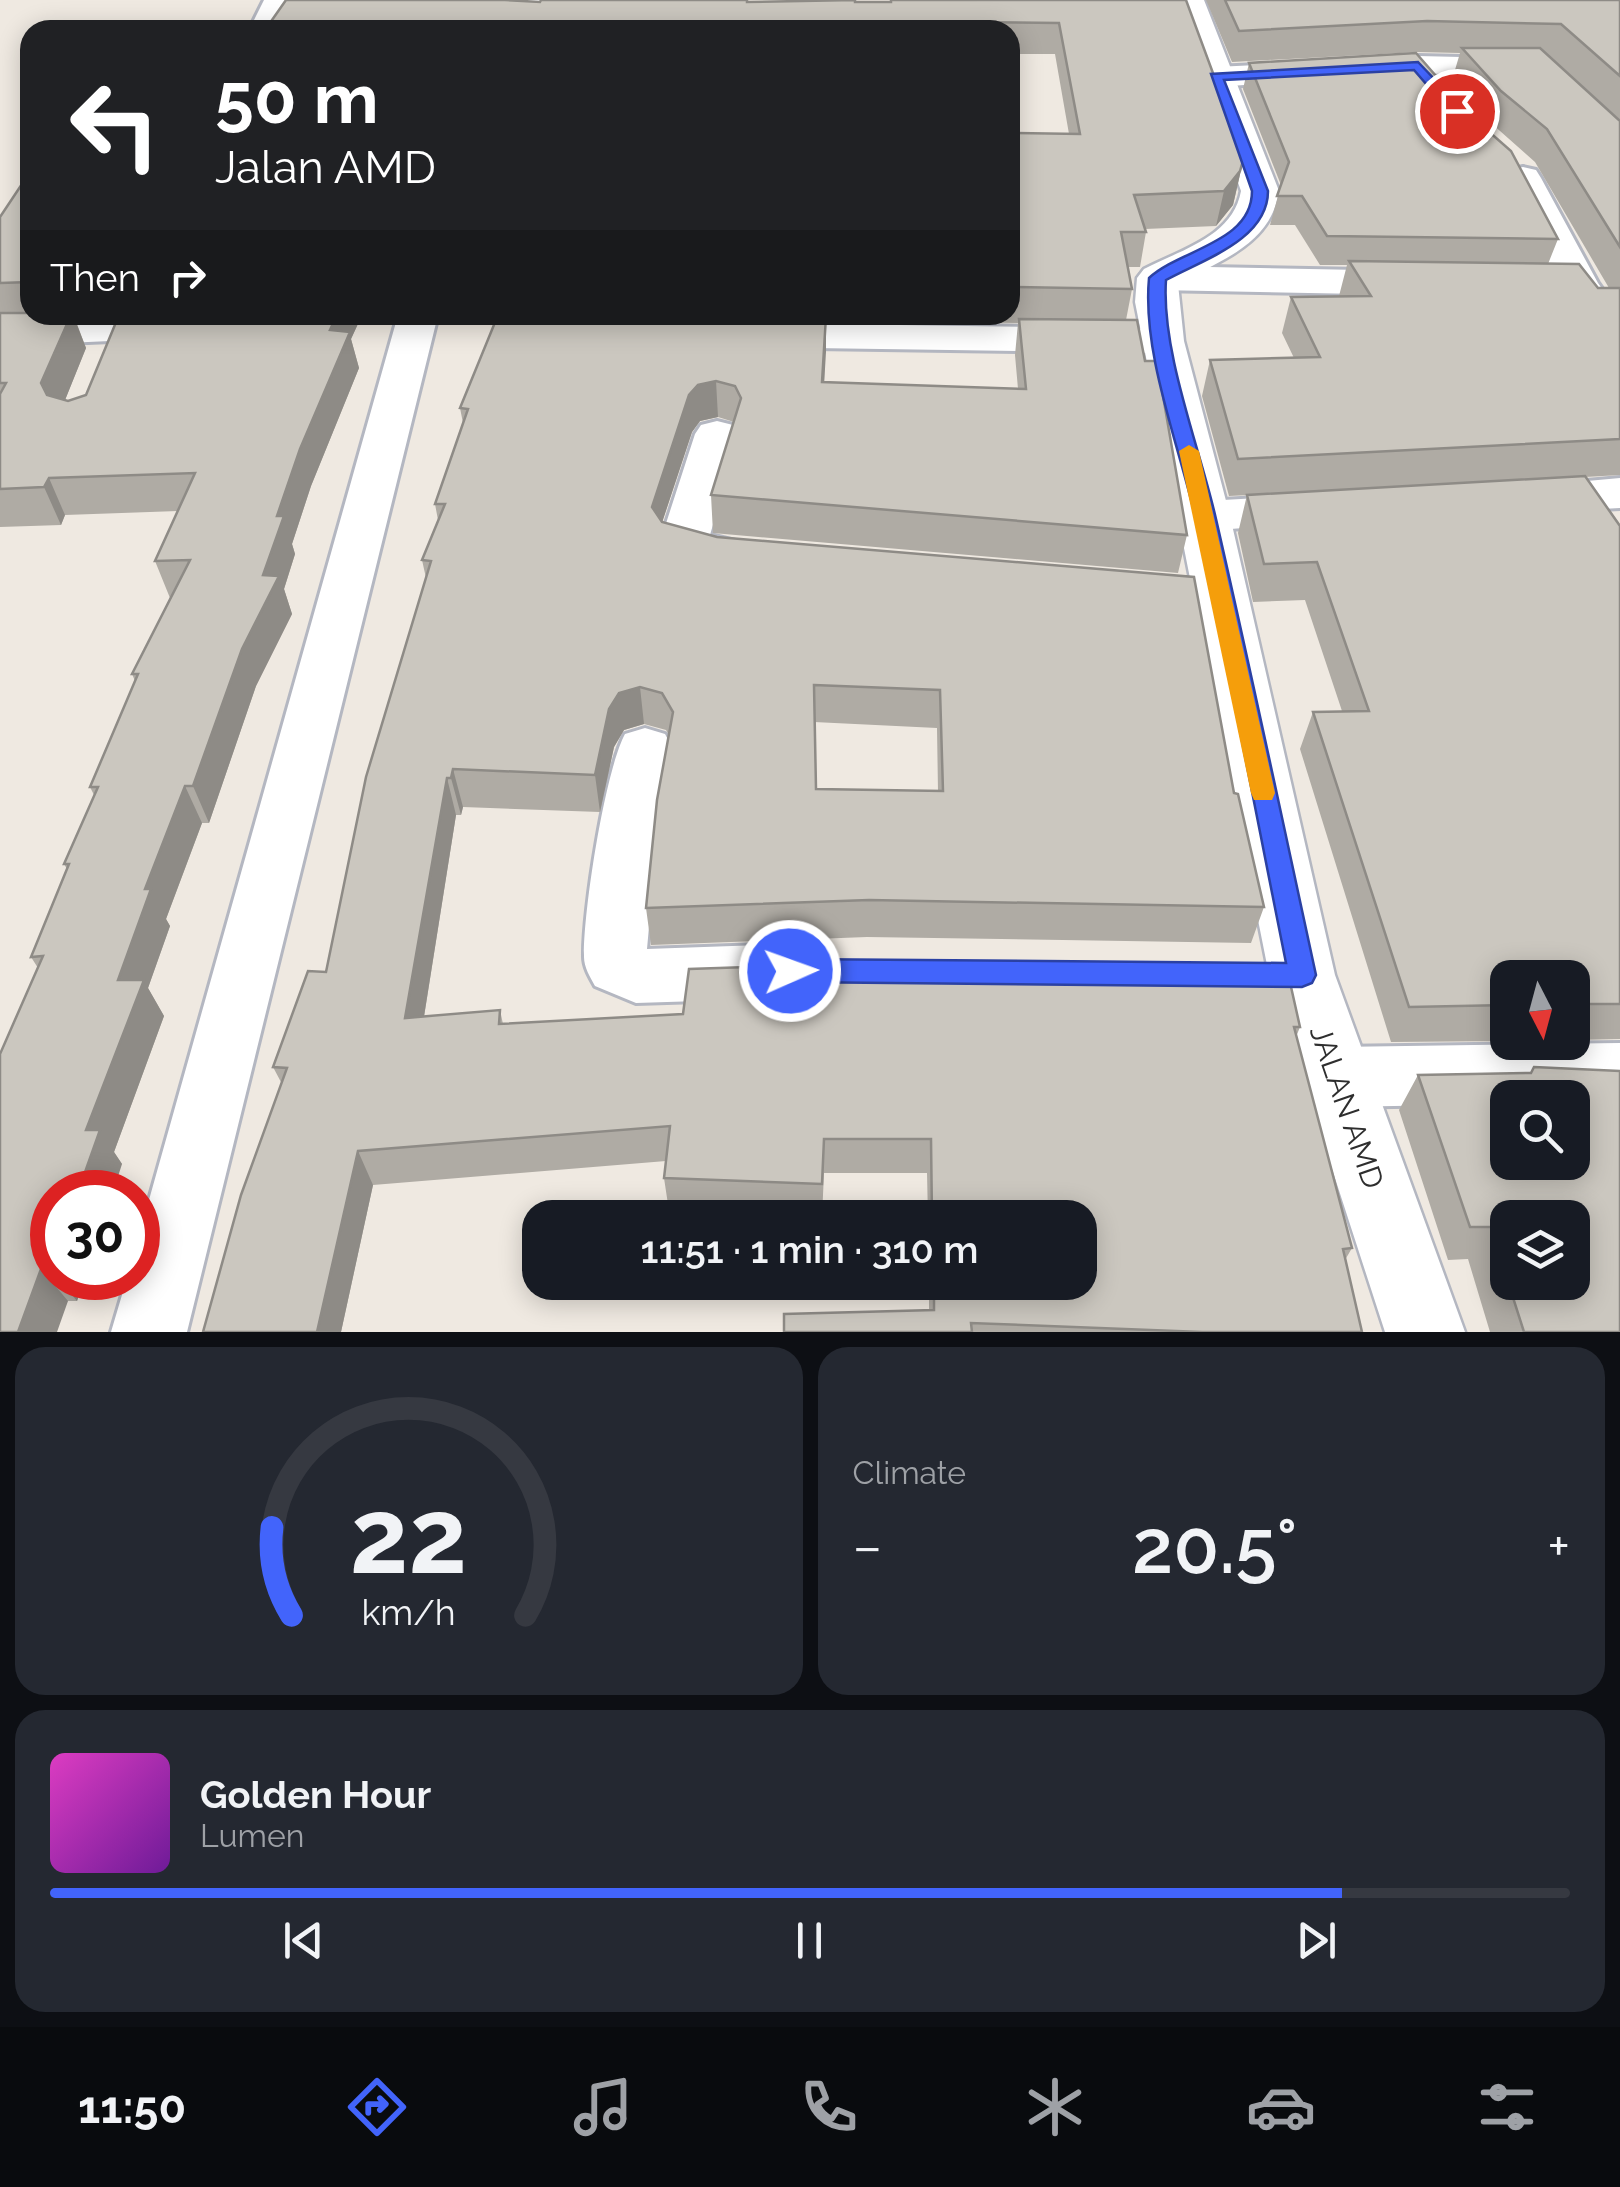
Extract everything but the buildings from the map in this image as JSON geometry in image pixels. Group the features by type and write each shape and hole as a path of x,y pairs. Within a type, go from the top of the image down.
{"street":[{"path":"1158,278 1238,234 1251,222 1260,204 1260,191 1189,0"},
{"path":"1441,93 1404,67 1539,66 1620,144"},
{"path":"1216,77 1346,71"},
{"path":"1505,159 1519,172 1573,293"},
{"path":"1158,278 1446,283"},
{"name":"JALAN AMD","path":"1158,278 1156,302 1162,341 1205,516 1200,595 1273,975 1337,1076 1425,1332"},
{"path":"149,1332 415,325"},
{"path":"740,325 738,335 1162,341"},
{"path":"0,334 115,338"},
{"path":"717,434 682,544 719,555 787,559"},
{"path":"1484,501 1605,508"},
{"path":"1205,516 1364,507"},
{"path":"646,749 628,837 614,958 617,967 636,976 809,970"},
{"path":"1337,1076 1620,1073"}],"slow traffic":[{"path":"1189,451 1263,793"}],"route":[{"path":"790,971 867,968 1302,975 1205,516 1162,341 1156,302 1158,278 1238,234 1251,222 1260,204 1260,191 1216,77 1418,66 1457,111"}]}
